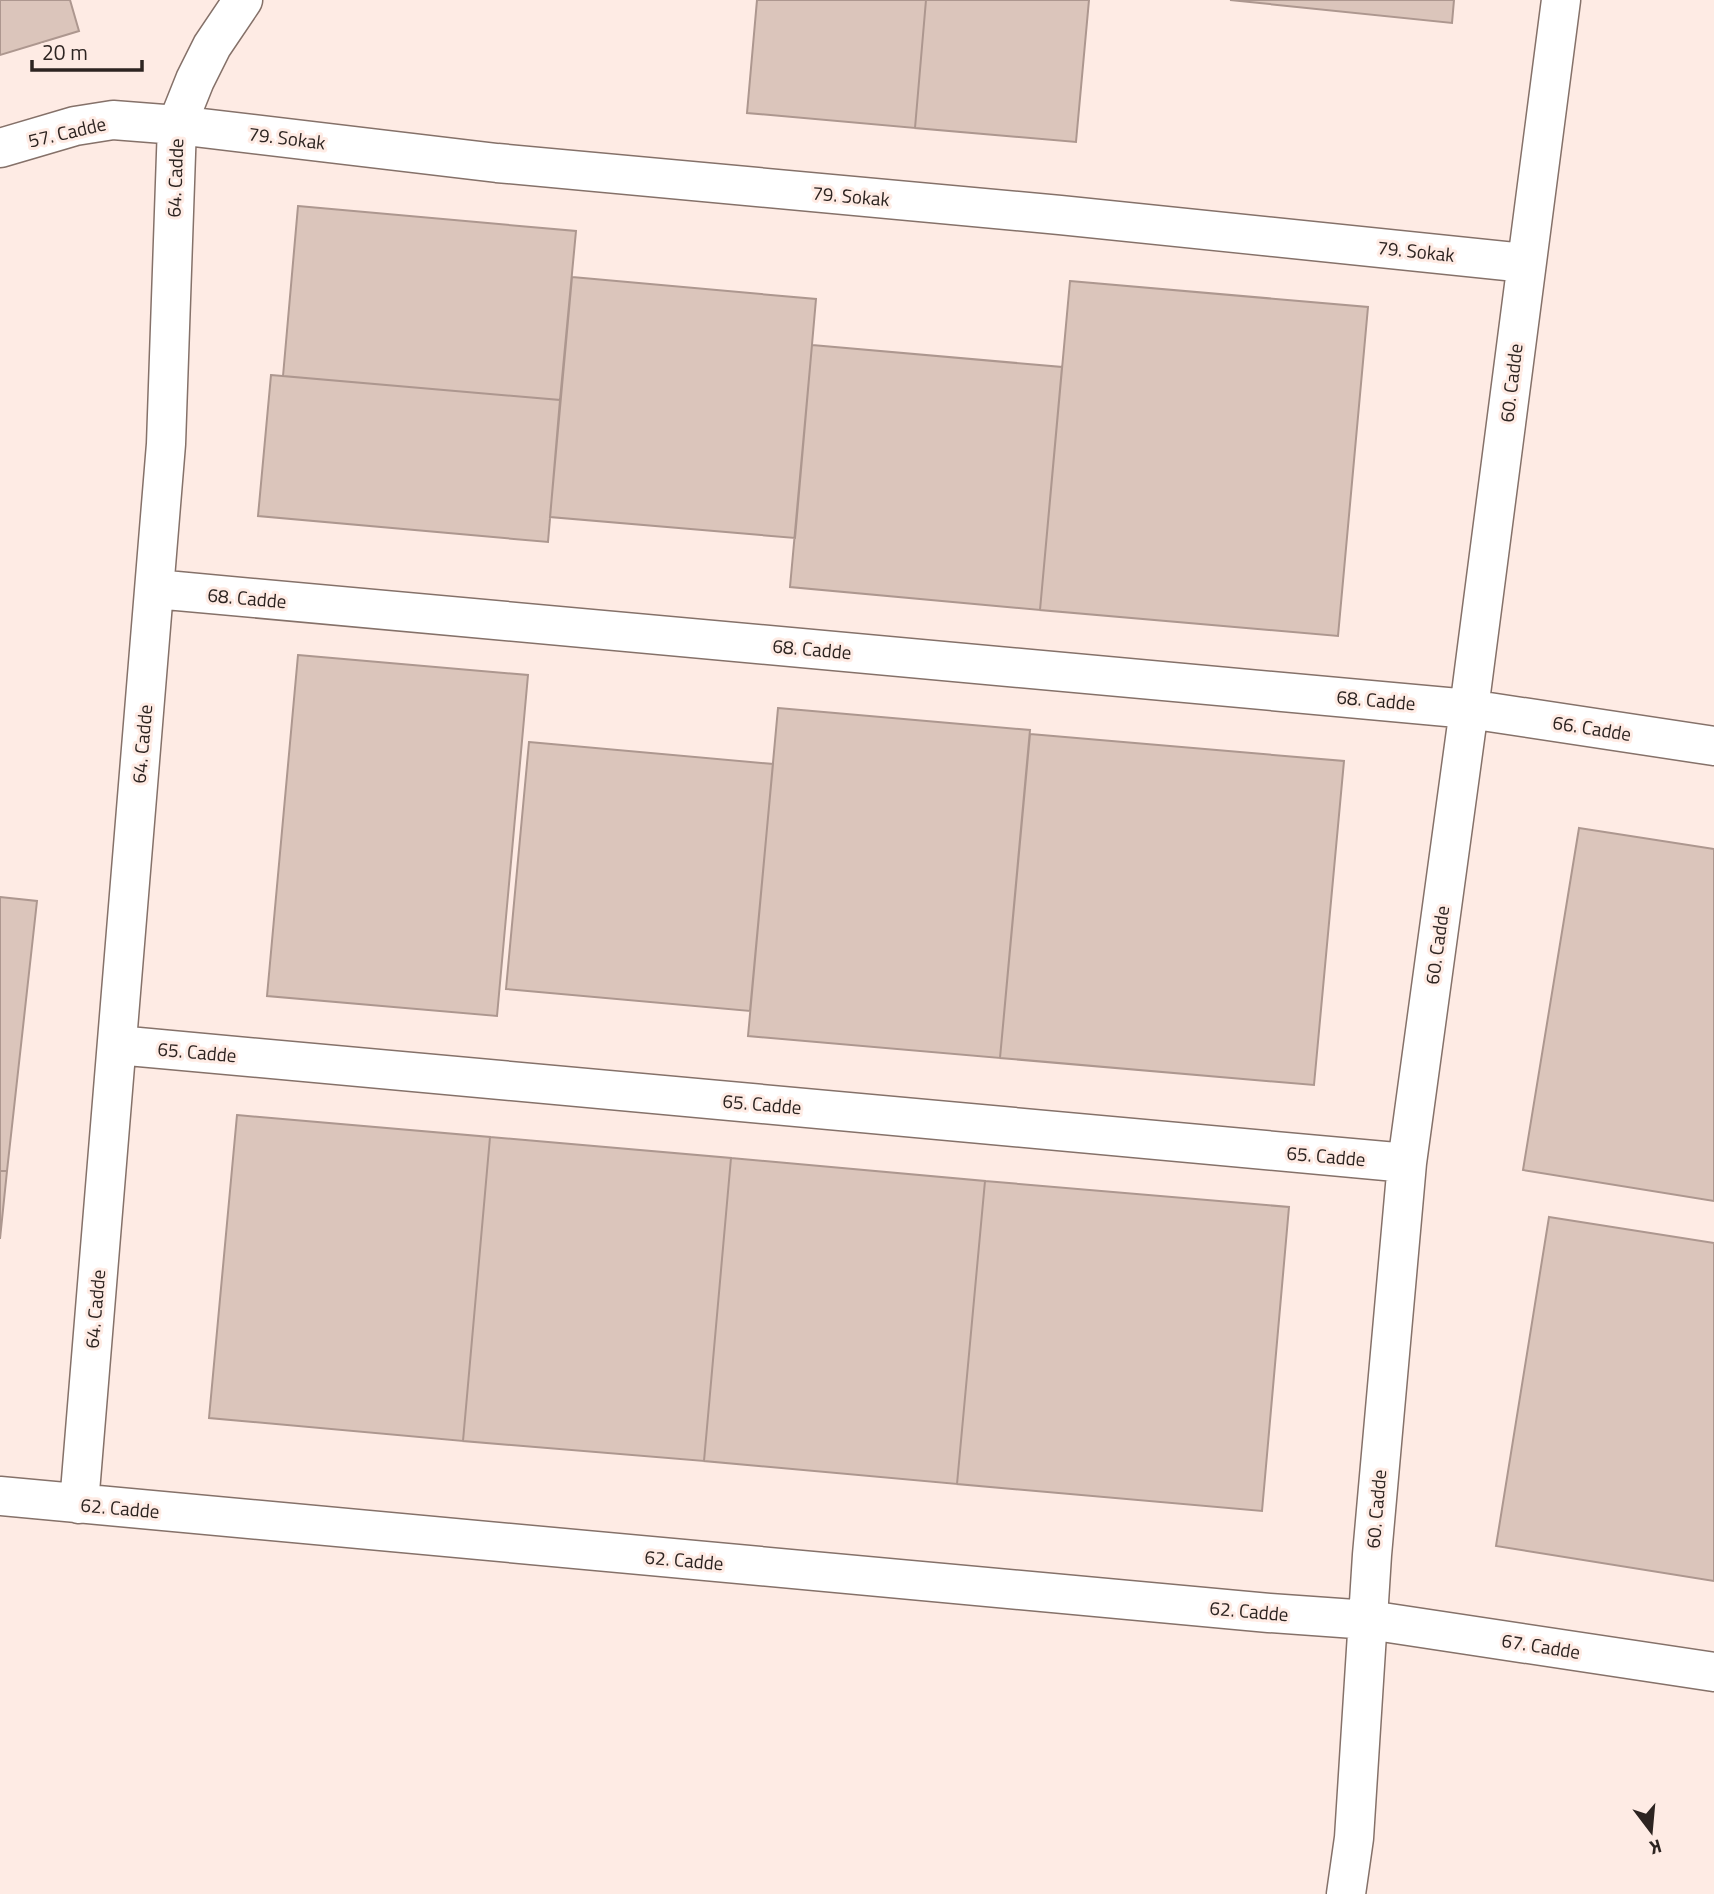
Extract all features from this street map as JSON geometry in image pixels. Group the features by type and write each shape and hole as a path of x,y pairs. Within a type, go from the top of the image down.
{"street":[{"name":"64. Cadde","path":"79,1504 166,444 177,125 212,46 243,0"},
{"name":"60. Cadde","path":"1346,1894 1354,1838 1372,1555 1407,1163 1561,0"},
{"name":"57. Cadde","path":"0,148 75,126 113,120 177,125"},
{"name":"79. Sokak","path":"177,125 497,163 1060,215 1526,263"},
{"name":"68. Cadde","path":"155,589 1469,709"},
{"name":"66. Cadde","path":"1469,709 1714,746"},
{"name":"65. Cadde","path":"117,1045 1407,1163"},
{"name":"62. Cadde","path":"0,1496 1369,1620"},
{"name":"67. Cadde","path":"1369,1620 1714,1672"}],"building":[{"path":"0,0 70,0 79,31 0,55"},
{"path":"757,0 926,0 915,128 747,113"},
{"path":"926,0 1089,0 1076,142 915,128"},
{"path":"1230,0 1454,0 1452,23"},
{"path":"298,206 576,231 560,400 283,376"},
{"path":"572,277 816,299 795,538 550,517"},
{"path":"1070,281 1368,307 1338,636 1040,610"},
{"path":"812,345 1062,367 1040,610 790,587"},
{"path":"271,375 560,400 548,542 258,516"},
{"path":"298,655 528,675 497,1016 267,996"},
{"path":"778,708 1030,730 1000,1058 748,1036"},
{"path":"1030,734 1344,761 1314,1085 1000,1058"},
{"path":"529,742 773,764 750,1011 506,989"},
{"path":"1579,828 1714,849 1714,1201 1523,1170"},
{"path":"0,897 37,901 7,1171 0,1171"},
{"path":"237,1115 490,1137 463,1441 209,1418"},
{"path":"490,1137 731,1158 704,1461 463,1441"},
{"path":"731,1158 985,1181 957,1484 704,1461"},
{"path":"0,1171 7,1171 0,1239"},
{"path":"985,1181 1289,1207 1262,1511 957,1484"},
{"path":"1549,1217 1714,1243 1714,1581 1496,1546"}]}
